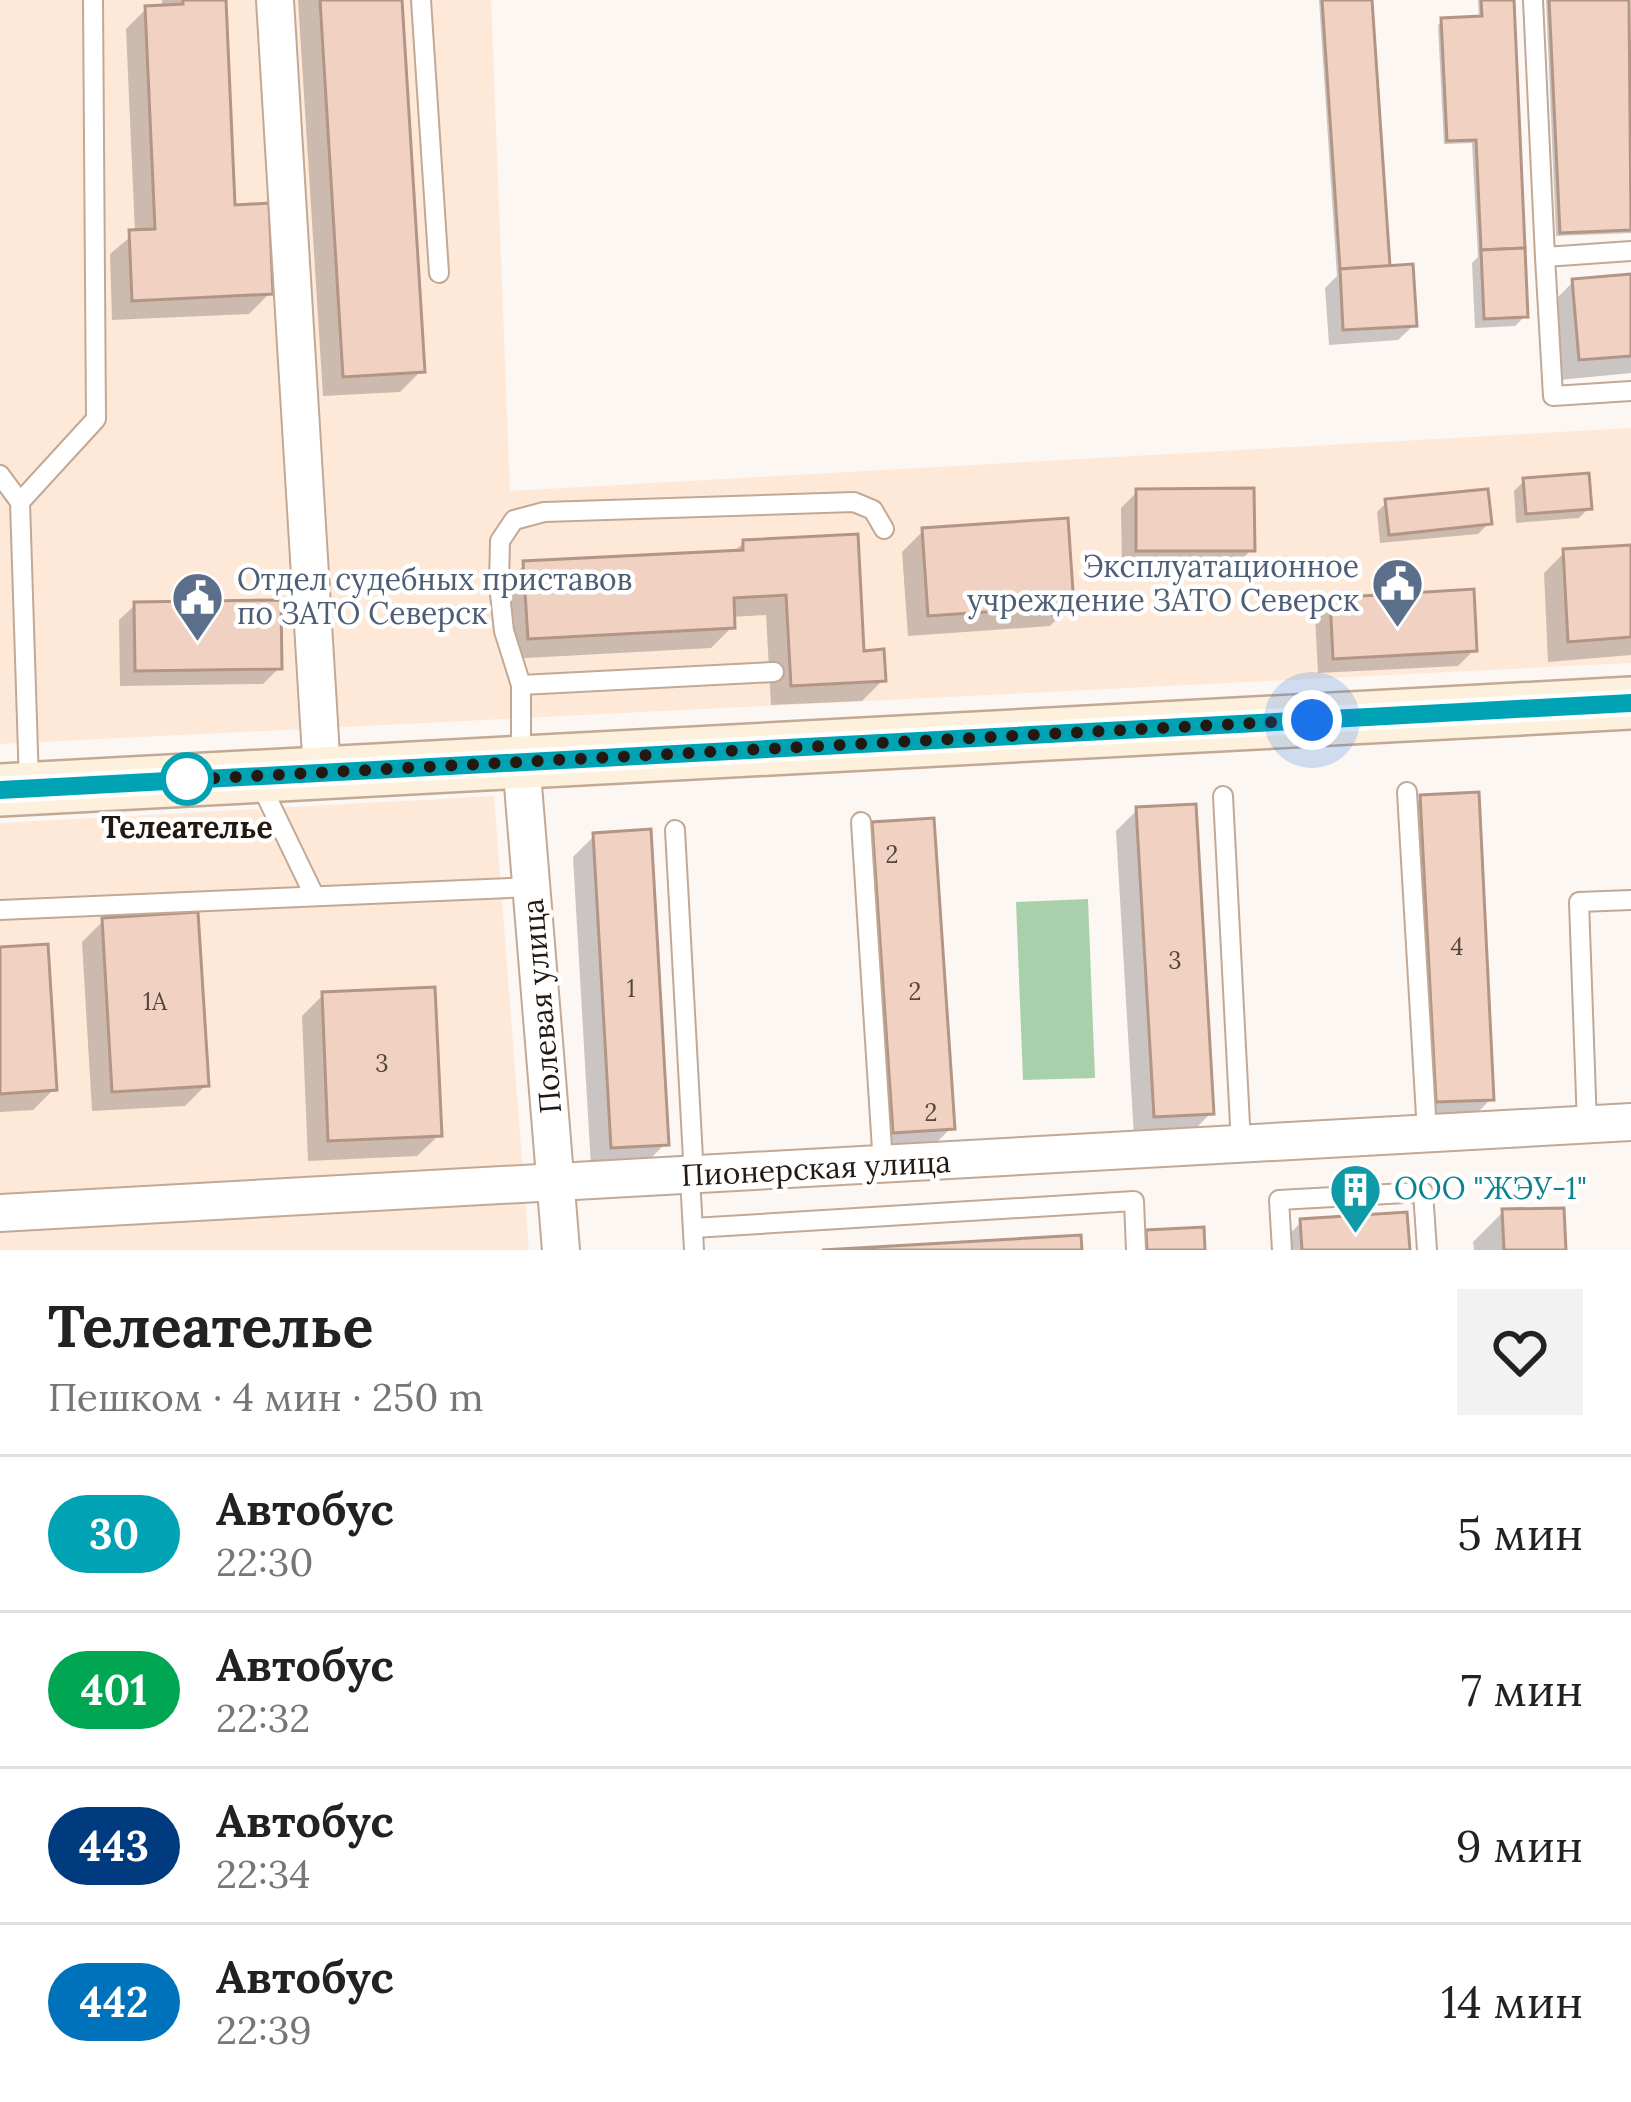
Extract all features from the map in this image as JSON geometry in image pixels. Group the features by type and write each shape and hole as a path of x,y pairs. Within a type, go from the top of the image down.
{"main road":[{"path":"15,789 1631,703"}],"street":[{"path":"275,0 322,772"},
{"name":"Полевая улица","path":"521,761 561,1250"},
{"name":"Пионерская улица","path":"0,1213 1631,1122"}],"lane":[{"path":"20,502 96,418 93,0"},
{"path":"421,0 440,273"},
{"path":"1533,0 1553,396 1631,391"},
{"path":"1545,257 1631,251"},
{"path":"0,475 20,502 15,789"},
{"path":"521,761 521,685 504,631 500,585 500,541 514,520 544,512 854,502 873,510 884,529"},
{"path":"521,685 774,672"},
{"path":"256,775 314,895"},
{"path":"1407,792 1427,1133"},
{"path":"1222,796 1241,1144"},
{"path":"861,822 883,1166"},
{"path":"675,830 694,1250"},
{"path":"0,910 531,887"},
{"path":"1586,1124 1579,902 1631,900"},
{"path":"1282,1250 1279,1200 1423,1192 1427,1250"},
{"path":"693,1228 1133,1201 1136,1250"}],"shaded area":[{"path":"0,0 491,0 510,491 1631,428 1631,663 0,744"},
{"path":"494,796 529,1250 0,1250 0,823"}],"green space":[{"path":"1088,899 1095,1078 1023,1080 1016,902"}],"building":[{"path":"183,0 226,0 235,205 269,203 273,294 132,301 129,230 155,229 145,6 183,4"},
{"path":"320,0 402,0 425,372 343,377"},
{"path":"1322,0 1372,0 1390,266 1340,269"},
{"path":"1481,0 1514,0 1525,248 1481,250 1476,140 1447,141 1441,18 1482,16"},
{"path":"1549,0 1629,0 1631,230 1560,233"},
{"path":"1525,248 1528,317 1484,319 1481,250"},
{"path":"1413,264 1417,326 1343,330 1340,269"},
{"path":"1631,274 1631,356 1579,360 1572,279"},
{"path":"1589,473 1592,509 1526,514 1523,478"},
{"path":"1254,488 1255,551 1136,551 1136,489"},
{"path":"1488,489 1492,524 1389,535 1385,499"},
{"path":"1068,518 1074,606 928,616 922,528"},
{"path":"858,534 864,651 884,649 886,681 791,686 786,595 734,598 735,628 528,639 523,561 743,550 743,540"},
{"path":"1631,545 1631,637 1568,642 1563,549"},
{"path":"1474,589 1477,651 1333,659 1330,598"},
{"path":"281,600 282,669 135,671 134,602"},
{"path":"1479,792 1494,1100 1436,1102 1420,795"},
{"path":"1196,804 1214,1114 1154,1117 1136,807"},
{"path":"934,818 955,1129 893,1133 872,822"},
{"path":"651,829 669,1145 611,1148 593,833"},
{"path":"198,912 209,1086 112,1092 102,918"},
{"path":"48,944 57,1090 0,1094 0,947"},
{"path":"435,987 442,1136 328,1141 322,992"},
{"path":"1564,1208 1566,1250 1504,1250 1502,1209"},
{"name":"ООО \"ЖЭУ-1\"","path":"1407,1212 1410,1250 1302,1250 1300,1219"},
{"path":"1204,1227 1205,1250 1147,1250 1146,1230"},
{"path":"1081,1235 1082,1250 822,1250"}],"bus line":[{"name":"30","path":"0,790 1631,703"}],"place":[{"name":"Эксплуатационное учреждение ЗАТО Северск","path":"1398,630"},
{"name":"Отдел судебных приставов по ЗАТО Северск","path":"198,643"},
{"name":"Телеателье","path":"187,779"},
{"name":"ООО \"ЖЭУ-1\"","path":"1355,1235"}],"route":[{"path":"187,779 179,780 1312,720"}]}
